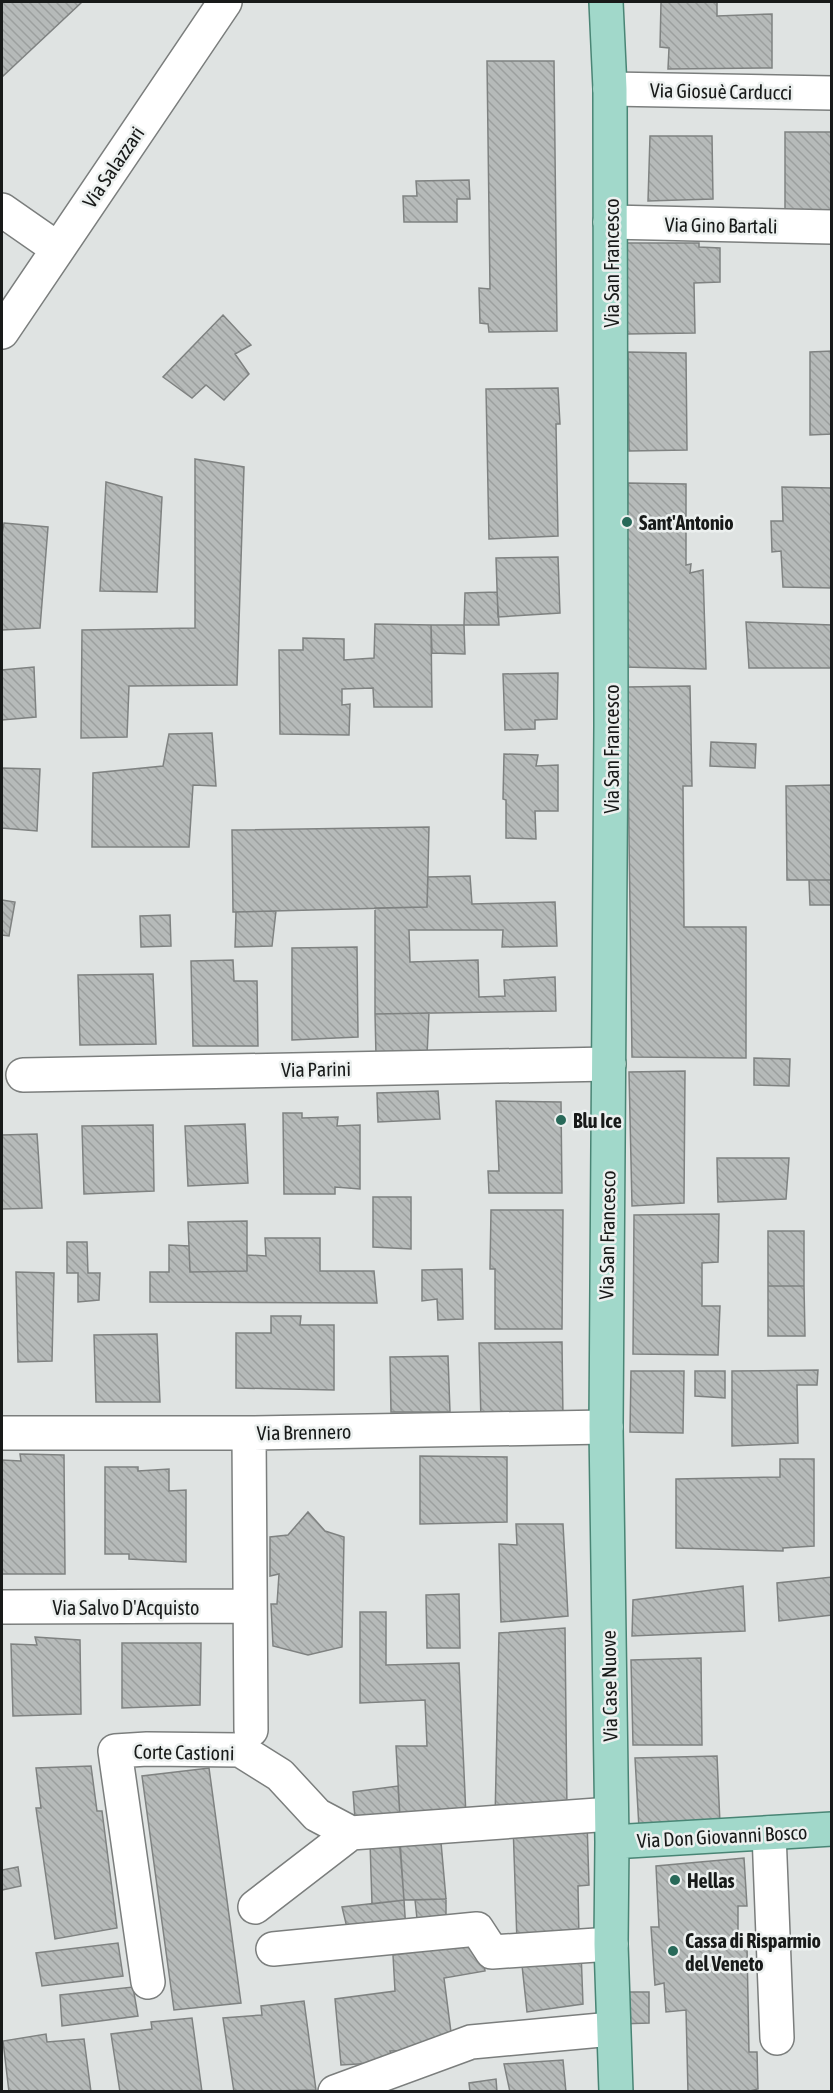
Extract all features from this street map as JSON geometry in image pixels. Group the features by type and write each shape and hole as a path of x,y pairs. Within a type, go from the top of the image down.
{"main road":[{"name":"Via San Francesco","path":"589,2 610,80"},
{"name":"Via San Francesco","path":"606,2 610,80 611,737 606,1427"},
{"name":"Via Case Nuove","path":"606,1427 612,1828 612,2030 616,2091"},
{"name":"Via Don Giovanni Bosco","path":"612,1828 769,1833 831,1829"}],"street":[{"name":"Via Salazzari","path":"2,332 225,2"},
{"name":"Via Giosuè Carducci","path":"610,80 831,93"},
{"path":"2,210 58,249"},
{"name":"Via Gino Bartali","path":"610,222 831,227"},
{"name":"Via Parini","path":"23,1075 609,1064"},
{"name":"Via Brennero","path":"2,1433 249,1433 606,1427"},
{"path":"249,1433 251,1730"},
{"name":"Via Salvo D'Acquisto","path":"2,1607 250,1606"},
{"name":"Corte Castioni","path":"148,1982 116,1751 240,1750 280,1775 317,1815 351,1833"},
{"path":"255,1907 351,1833 612,1828"},
{"path":"769,1833 777,2038"},
{"path":"273,1949 477,1929 492,1952 611,1944"},
{"path":"335,2091 471,2042 612,2030"}],"building":[{"path":"2,2 82,2 2,77"},
{"path":"661,2 717,2 717,16 772,14 772,68 668,69 669,48 660,47"},
{"path":"487,61 554,61 557,331 489,332 488,324 480,323 479,288 490,289"},
{"path":"785,132 832,132 832,212 785,211"},
{"path":"650,136 712,136 713,199 648,201"},
{"path":"469,180 470,199 457,199 457,222 404,222 403,196 417,196 416,181"},
{"path":"627,243 699,243 699,247 720,248 720,282 694,283 695,333 627,334"},
{"path":"223,315 251,345 235,354 249,374 224,400 206,385 192,398 163,377"},
{"path":"832,351 832,434 810,435 810,352"},
{"path":"628,352 686,353 687,450 629,451"},
{"path":"558,388 560,424 556,424 558,536 489,539 486,389"},
{"path":"195,459 244,467 237,685 129,686 127,737 81,738 82,630 195,628"},
{"path":"106,482 162,497 157,592 100,591"},
{"path":"628,483 686,484 686,565 691,564 690,573 703,570 706,669 624,667"},
{"path":"782,487 832,488 832,588 783,587 781,551 772,552 771,521 783,521"},
{"path":"4,523 48,527 40,628 2,630"},
{"path":"558,557 560,613 498,617 496,558"},
{"path":"497,592 499,625 464,625 465,593"},
{"path":"746,622 832,625 832,668 749,668"},
{"path":"375,624 431,625 432,707 374,707 373,688 342,689 342,705 350,704 349,735 280,734 279,650 303,650 303,638 344,639 344,660 374,658"},
{"path":"431,625 464,625 465,654 432,653"},
{"path":"34,667 36,717 2,720 2,670"},
{"path":"558,673 557,719 535,720 535,729 505,730 503,674"},
{"path":"690,686 692,786 683,786 684,927 746,927 746,1058 632,1057 627,687"},
{"path":"212,733 216,786 193,785 189,847 92,847 93,773 163,766 169,734"},
{"path":"711,742 756,744 755,768 710,766"},
{"path":"504,754 538,755 536,766 558,765 558,811 535,811 536,839 506,838 506,800 503,799"},
{"path":"2,768 40,769 37,831 2,828"},
{"path":"832,785 832,880 787,880 786,786"},
{"path":"429,827 427,907 233,912 232,830"},
{"path":"470,876 472,904 555,902 557,946 502,947 503,930 409,930 410,962 478,960 479,997 505,996 504,980 555,977 556,1011 375,1014 375,908 427,907 428,877"},
{"path":"809,880 832,880 832,905 810,905"},
{"path":"2,900 15,902 9,936 2,935"},
{"path":"276,911 272,946 235,947 236,912"},
{"path":"170,915 171,946 141,947 140,916"},
{"path":"357,947 358,1037 292,1040 292,948"},
{"path":"233,960 234,981 257,981 258,1046 193,1046 191,961"},
{"path":"153,974 156,1044 80,1045 78,975"},
{"path":"429,1013 427,1055 376,1056 375,1014"},
{"path":"754,1058 790,1059 789,1086 754,1085"},
{"path":"685,1071 684,1203 632,1206 629,1072"},
{"path":"438,1091 440,1119 378,1122 377,1093"},
{"path":"496,1101 561,1102 562,1193 489,1193 488,1171 499,1171"},
{"path":"283,1113 302,1113 302,1118 338,1117 337,1126 360,1125 360,1189 335,1187 335,1194 284,1194"},
{"path":"245,1124 248,1183 188,1186 185,1126"},
{"path":"153,1125 154,1191 84,1194 82,1126"},
{"path":"37,1134 42,1208 2,1209 2,1135"},
{"path":"717,1158 789,1158 786,1199 718,1202"},
{"path":"373,1197 411,1197 411,1249 373,1247"},
{"path":"491,1210 563,1210 562,1329 495,1329 495,1269 490,1269"},
{"path":"719,1214 718,1262 702,1263 702,1306 720,1306 718,1355 633,1354 634,1215"},
{"path":"247,1221 247,1271 190,1272 188,1222"},
{"path":"768,1231 804,1231 804,1286 768,1286"},
{"path":"265,1238 320,1238 320,1271 374,1271 377,1303 150,1302 150,1272 169,1272 169,1245 189,1246 190,1272 247,1271 247,1255 266,1256"},
{"path":"67,1242 87,1242 88,1273 100,1273 99,1300 78,1302 78,1273 67,1273"},
{"path":"462,1269 463,1319 438,1320 437,1299 422,1301 422,1270"},
{"path":"16,1272 54,1273 52,1361 18,1362"},
{"path":"768,1286 804,1286 805,1336 768,1336"},
{"path":"271,1316 301,1316 300,1325 334,1325 334,1390 236,1388 236,1333 271,1333"},
{"path":"157,1334 160,1402 96,1402 94,1335"},
{"path":"562,1342 563,1419 481,1421 479,1343"},
{"path":"448,1356 450,1412 391,1412 390,1357"},
{"path":"818,1370 817,1385 797,1385 798,1443 732,1446 732,1371"},
{"path":"631,1371 684,1371 683,1433 630,1432"},
{"path":"695,1371 725,1371 725,1398 695,1396"},
{"path":"20,1454 64,1455 65,1574 2,1574 2,1460 21,1461"},
{"path":"420,1456 507,1457 507,1522 420,1524"},
{"path":"780,1459 814,1459 814,1546 783,1548 783,1551 676,1548 676,1479 780,1477"},
{"path":"105,1467 138,1467 138,1471 169,1469 169,1491 186,1490 186,1562 129,1559 129,1554 105,1554"},
{"path":"308,1512 325,1531 344,1537 342,1647 308,1655 273,1646 271,1604 277,1604 279,1574 270,1576 270,1537 288,1535"},
{"path":"516,1524 563,1524 568,1616 501,1622 499,1544 517,1545"},
{"path":"832,1577 832,1615 779,1621 777,1583"},
{"path":"743,1586 745,1631 632,1636 633,1600"},
{"path":"459,1594 460,1648 427,1648 426,1595"},
{"path":"360,1612 386,1612 386,1665 459,1663 466,1816 400,1817 396,1746 427,1746 425,1700 360,1703"},
{"path":"565,1628 567,1813 495,1820 499,1633"},
{"path":"35,1637 80,1640 81,1714 13,1716 11,1644 37,1645"},
{"path":"122,1643 201,1643 200,1705 122,1708"},
{"path":"701,1658 702,1745 633,1745 631,1660"},
{"path":"717,1756 720,1824 639,1828 635,1758"},
{"path":"91,1766 97,1811 102,1811 117,1928 55,1939 36,1808 41,1808 36,1768"},
{"path":"209,1768 241,2003 174,2010 142,1776"},
{"path":"398,1786 400,1817 355,1819 353,1792"},
{"path":"587,1821 589,1885 578,1886 579,1940 517,1942 513,1824"},
{"path":"440,1831 446,1899 404,1900 399,1836"},
{"path":"400,1841 404,1900 372,1904 370,1842"},
{"path":"744,1858 747,1906 738,1906 738,1949 747,1947 749,2052 757,2052 758,2089 746,2092 688,2092 686,2010 666,2012 664,1983 655,1985 651,1927 659,1927 656,1866"},
{"path":"18,1867 21,1886 2,1890 2,1870"},
{"path":"446,1899 446,1926 418,1928 415,1900"},
{"path":"404,1900 406,1931 349,1936 342,1907"},
{"path":"118,1943 123,1976 42,1986 36,1953"},
{"path":"482,1943 485,1971 444,1978 452,2040 421,2050 390,2051 393,2062 341,2065 335,1999 395,1991 393,1955"},
{"path":"581,1951 583,2004 527,2012 521,1956"},
{"path":"133,1987 138,2016 62,2026 60,1995"},
{"path":"619,1992 649,1992 649,2023 619,2024"},
{"path":"304,2001 316,2090 234,2092 223,2018 262,2015 261,2006"},
{"path":"192,2018 202,2092 120,2092 111,2034 152,2029 151,2022"},
{"path":"46,2034 47,2042 84,2039 91,2092 9,2092 3,2041"},
{"path":"563,2060 566,2092 510,2092 504,2064"},
{"path":"496,2079 497,2092 470,2092 469,2083"}],"place":[{"name":"Sant'Antonio","path":"627,522"},
{"name":"Blu Ice","path":"561,1120"},
{"name":"Hellas","path":"675,1880"},
{"name":"Cassa di Risparmio del Veneto","path":"673,1951"}]}
